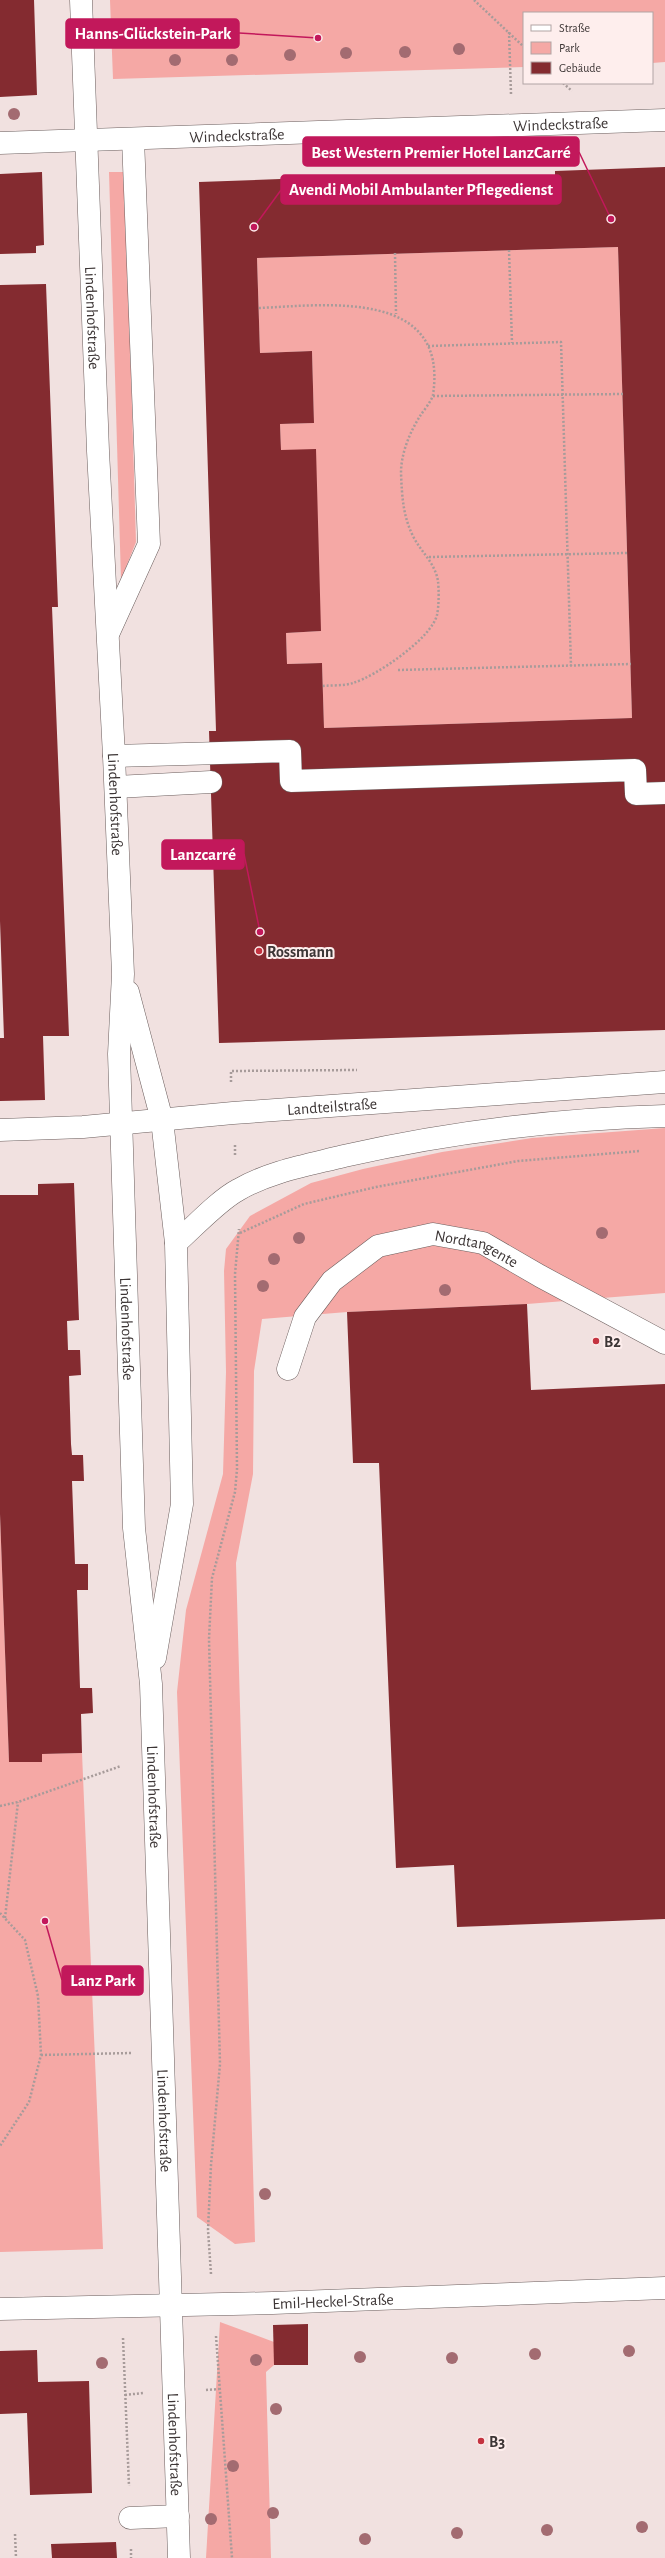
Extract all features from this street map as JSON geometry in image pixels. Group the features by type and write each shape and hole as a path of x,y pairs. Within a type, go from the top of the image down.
{"street":[{"name":"Lindenhofstraße","path":"81,0 107,634 116,787 123,974 119,1054 134,1528 151,1684 180,2558"},
{"name":"Windeckstraße","path":"0,143 665,120"},
{"name":"Lindenhofstraße","path":"107,634 149,544 132,138"},
{"path":"114,756 290,751 291,781 635,770 636,794 665,793"},
{"path":"116,787 211,782"},
{"name":"Lindenhofstraße","path":"123,974 162,1120 176,1243 182,1504 151,1684"},
{"name":"Landteilstraße","path":"0,1130 122,1124 665,1082"},
{"path":"176,1243 237,1190 273,1173 375,1149 466,1132 612,1118 665,1116"},
{"name":"Nordtangente","path":"288,1369 305,1316 332,1280 378,1246 434,1234 483,1243 553,1284 665,1343"},
{"name":"Emil-Heckel-Straße","path":"0,2309 273,2303 665,2288"},
{"path":"130,2518 178,2516"}],"path":[{"path":"474,0 523,46"},
{"path":"509,32 512,125"},
{"path":"509,250 512,344"},
{"path":"395,254 396,314"},
{"path":"259,308 329,305 378,309 396,314 411,325 428,346 432,360 432,396 409,433 401,469 402,510 414,539 429,557 438,580 436,615 417,644 381,668 353,683 323,686"},
{"path":"428,346 561,342 571,666"},
{"path":"432,396 623,394"},
{"path":"429,557 627,553"},
{"path":"398,670 631,664"},
{"path":"232,2558 208,2230 211,2165 220,2064 209,1639 212,1578 235,1492 237,1469 235,1274 240,1233 304,1204 376,1187 518,1161 647,1151"},
{"path":"0,1806 18,1802 153,1755"},
{"path":"5,1918 18,1802"},
{"path":"0,1913 25,1940 38,1996 41,2055 29,2102 0,2146"},
{"path":"41,2055 163,2052"},
{"path":"122,2307 131,2558"},
{"path":"15,2534 16,2558"}],"green space":[{"path":"110,0 665,0 665,62 653,63 653,12 523,12 523,67 113,79"},
{"path":"109,172 125,172 136,542 121,580"},
{"path":"618,247 632,718 324,728 322,663 287,664 286,633 321,631 281,450 280,424 314,423 312,351 260,353 257,258"},
{"path":"665,1128 665,1293 527,1304 347,1312 262,1319 254,1371 253,1474 236,1563 255,2242 235,2244 197,2217 177,1692 186,1610 223,1474 226,1372 224,1271 226,1249 250,1216 311,1183 363,1169 442,1152 532,1138"},
{"path":"0,1514 9,1762 42,1762 42,1754 82,1753 103,2249 0,2252"},
{"path":"220,2322 274,2342 274,2365 266,2372 271,2558 206,2558"}],"building":[{"path":"0,0 34,0 37,95 0,97"},
{"path":"665,167 665,1030 219,1043 209,731 216,731 199,182 307,178 307,198 360,197 359,188 388,187 389,196 473,194 472,185 499,184 499,193 555,191 555,171","holes":["618,247 632,718 324,728 322,663 287,664 286,633 321,631 316,449 281,450 280,424 314,423 312,351 260,353 257,258"]},
{"path":"42,172 44,245 36,246 36,253 0,254 0,174"},
{"path":"46,284 58,607 52,607 69,1036 43,1036 45,1100 0,1101 0,1038 4,1038 0,921 0,285"},
{"path":"74,1183 79,1320 67,1321 68,1350 80,1350 81,1375 69,1376 71,1444 72,1455 83,1455 84,1481 72,1481 75,1564 88,1564 88,1590 77,1590 80,1688 92,1688 93,1713 81,1714 82,1753 42,1754 42,1762 9,1762 0,1514 0,1195 38,1195 38,1184"},
{"path":"527,1304 531,1390 665,1384 665,1919 457,1927 454,1865 396,1868 379,1463 353,1463 347,1312"},
{"path":"308,2324 308,2365 274,2365 273,2325"},
{"path":"37,2350 38,2382 89,2381 92,2493 30,2495 27,2413 0,2414 0,2351"},
{"path":"116,2542 117,2558 52,2558 51,2544"}],"place":[{"name":"Hanns-Glückstein-Park","path":"318,38"},
{"name":"Best Western Premier Hotel LanzCarré","path":"611,219"},
{"name":"Avendi Mobil Ambulanter Pflegedienst","path":"254,227"},
{"name":"Lanzcarré","path":"260,932"},
{"name":"Rossmann","path":"259,951"},
{"name":"B2","path":"596,1341"},
{"name":"Lanz Park","path":"45,1921"},
{"name":"B3","path":"481,2441"}]}
